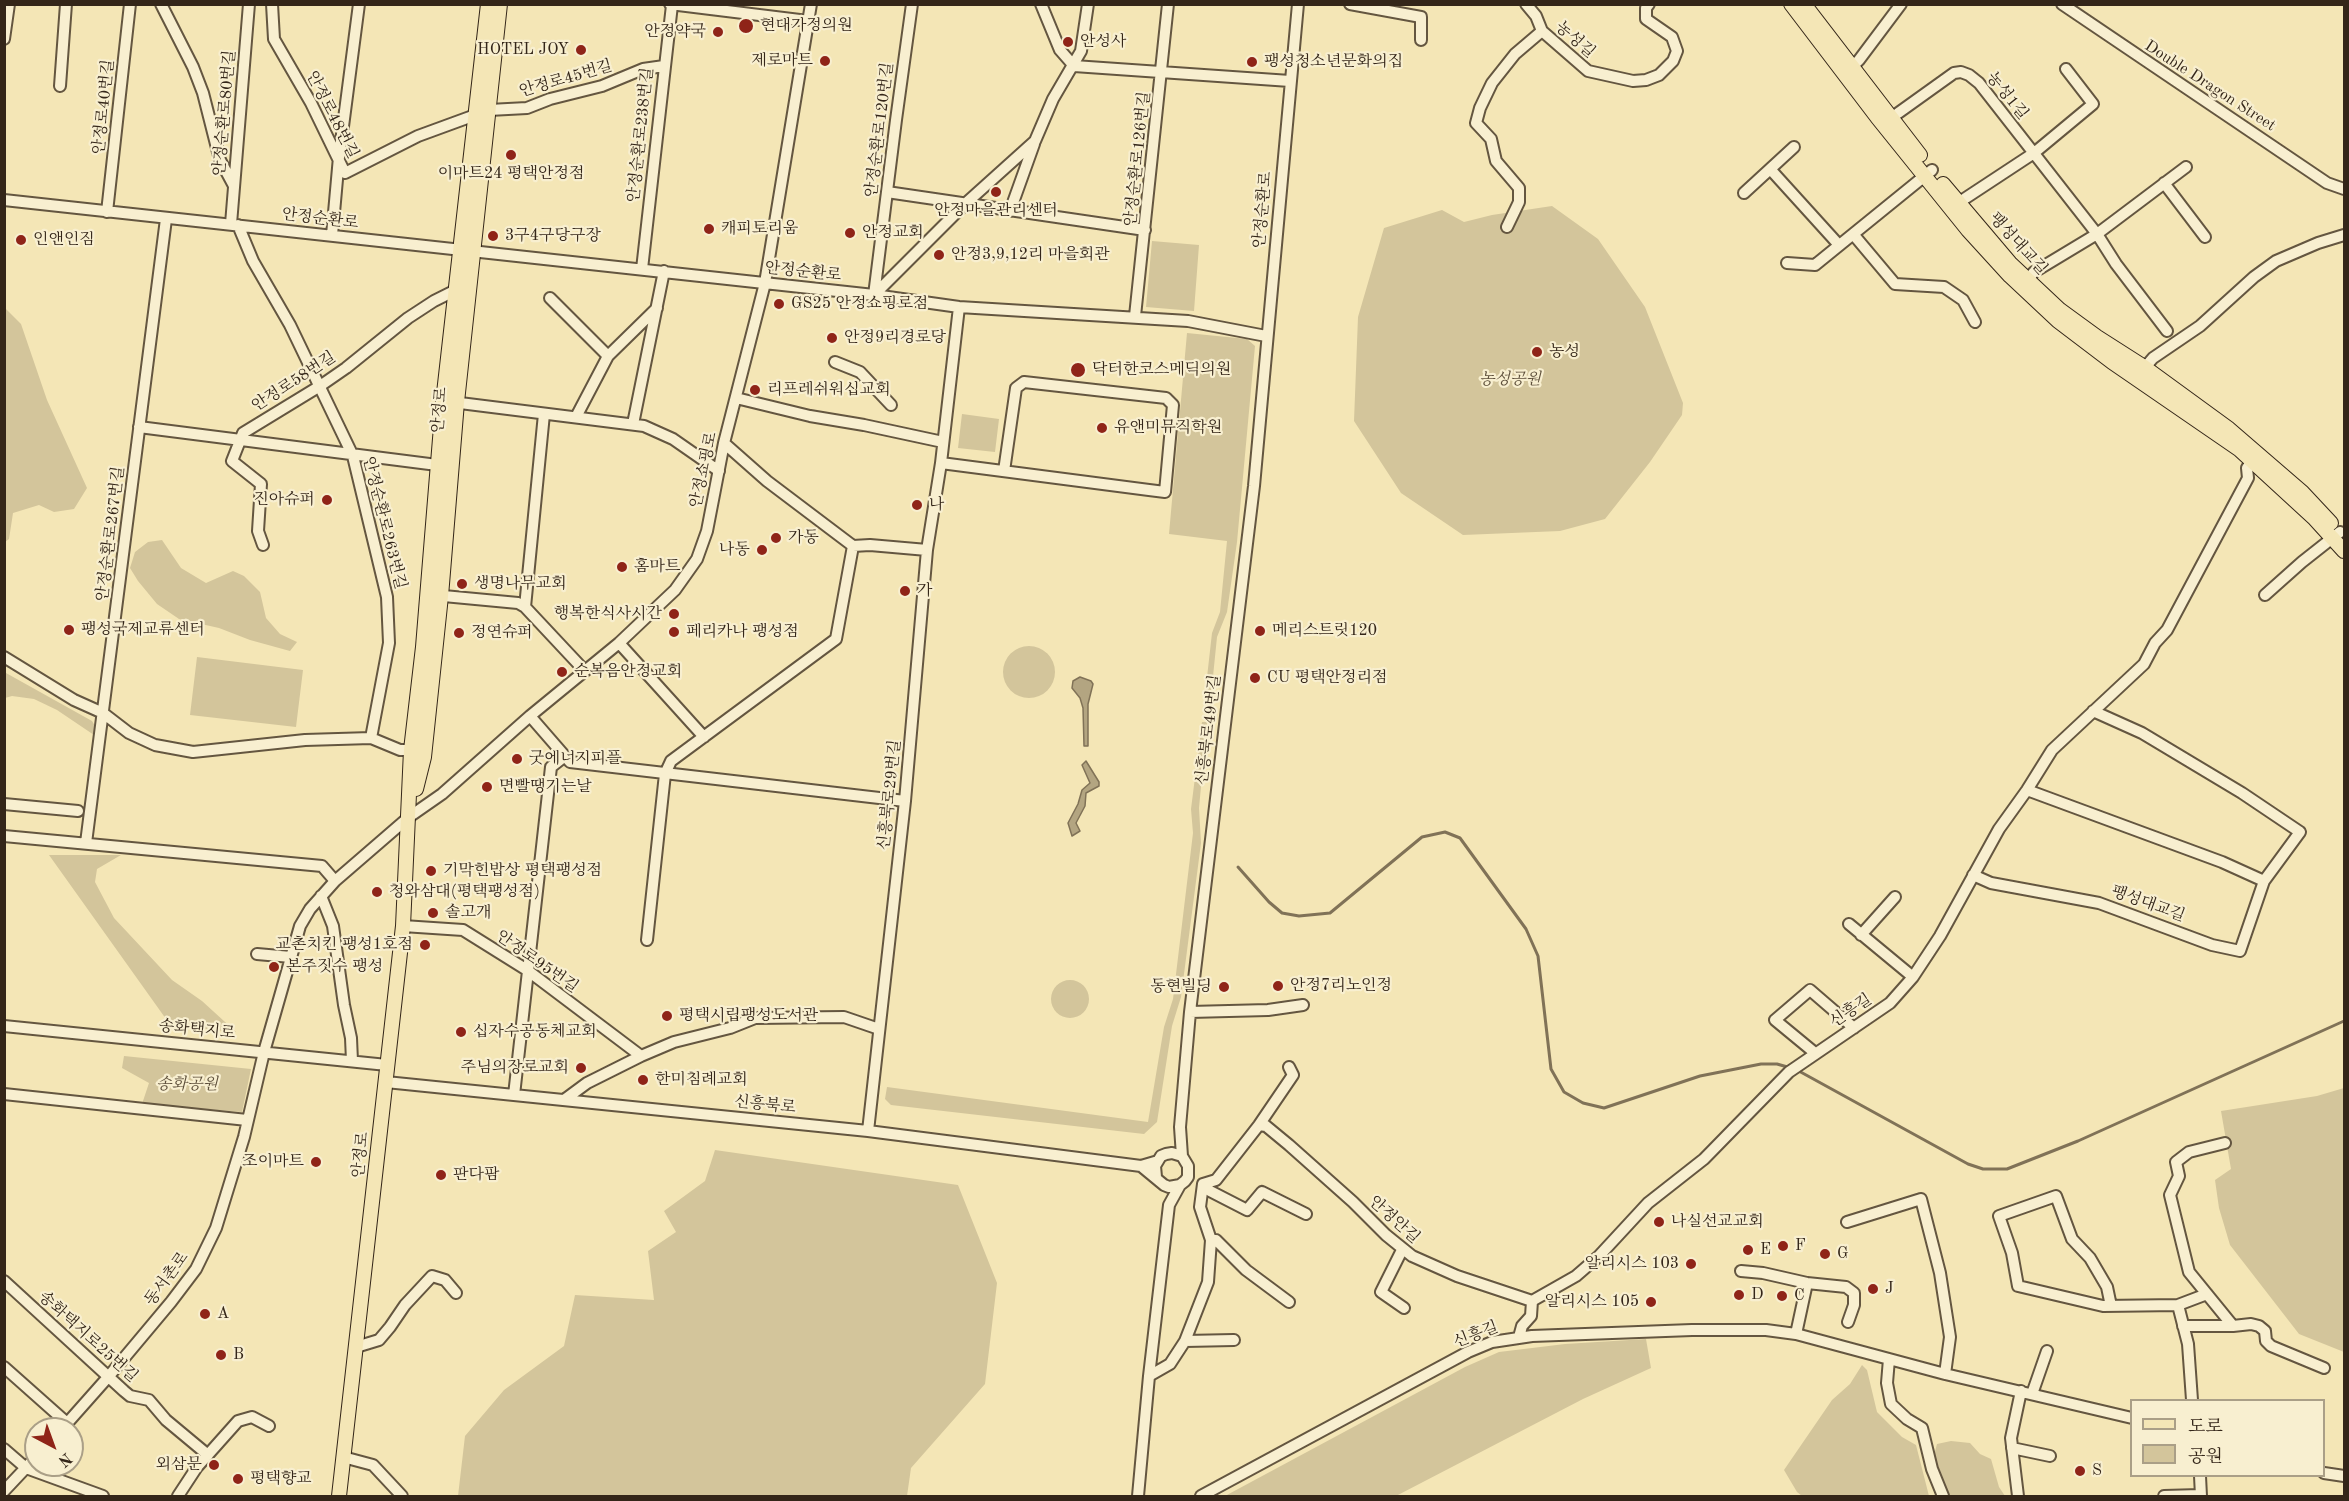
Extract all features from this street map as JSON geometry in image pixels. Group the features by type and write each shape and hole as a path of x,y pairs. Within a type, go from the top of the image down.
{"main road":[{"name":"안정로","path":"409,817 424,757 434,595 450,402 488,4"},
{"name":"안정로","path":"466,252 489,110 500,4"},
{"name":"팽성대교길","path":"1791,4 1808,10 1848,70 1887,121 1955,205 2024,283 2097,337 2140,373 2229,429 2255,457 2302,492 2339,536 2344,551"},
{"name":"안정로","path":"339,1497 403,926 411,750 434,595"}],"street":[{"path":"4,39 9,4"},
{"path":"60,86 66,4"},
{"name":"안정로40번길","path":"107,212 130,4"},
{"path":"160,4 193,67 203,93 220,160 234,186"},
{"name":"안정순환로80번길","path":"234,224 234,186 249,4"},
{"name":"안정로48번길","path":"272,4 274,39 311,104 345,173 418,136 476,117"},
{"path":"332,235 339,157 360,4"},
{"name":"안정쇼핑로","path":"409,817 442,794 530,716 619,643 675,590 697,559 707,531 724,443 765,283 811,4"},
{"name":"안정순환로120번길","path":"874,295 912,4"},
{"path":"1041,4 1060,50 1074,66 1290,81"},
{"path":"1010,212 1035,141 1053,99 1081,51 1088,4"},
{"name":"안정순환로126번길","path":"1135,316 1163,71 1168,4"},
{"name":"안정순환로","path":"4,200 332,235 466,252 664,271 959,307 1188,321 1266,336 1298,4"},
{"path":"1350,4 1421,17 1421,40"},
{"path":"1526,4 1536,16 1542,31"},
{"name":"농성길","path":"1507,227 1519,202 1519,188 1496,161 1491,139 1476,123 1480,108 1492,83 1515,54 1542,31 1587,71 1633,81 1646,80 1659,75 1673,61 1677,51 1672,37 1646,19 1646,8 1649,4"},
{"path":"1848,70 1901,4"},
{"name":"Double Dragon Street","path":"2062,4 2327,183 2344,189"},
{"path":"671,5 808,21"},
{"name":"안정순환로238번길","path":"642,269 671,5"},
{"name":"안정로45번길","path":"476,117 489,110 527,108 550,99 602,86 643,69 664,66"},
{"path":"1955,205 2034,153 2093,104 2066,69"},
{"name":"농성1길","path":"1887,121 1900,114 1954,73 1961,72 1969,75 1979,83 2097,234 2116,264 2167,331"},
{"path":"874,295 965,204 1035,141"},
{"path":"1744,193 1772,170 1794,147"},
{"path":"2024,283 2034,273 2097,234 2186,166"},
{"path":"1772,170 1839,245"},
{"path":"1787,263 1815,265 1929,172"},
{"path":"2164,183 2205,237"},
{"path":"887,192 1010,212 1145,230"},
{"name":"안정순환로267번길","path":"86,843 166,219"},
{"name":"안정순환로263번길","path":"234,224 290,325 353,456 387,597 389,643 371,738"},
{"path":"1852,234 1895,284 1944,286 1963,300 1975,322"},
{"path":"2140,373 2153,358 2200,326 2254,277 2276,261 2318,243 2344,235"},
{"path":"633,424 664,271"},
{"name":"안정로58번길","path":"239,441 243,433 346,368 408,318 462,291"},
{"path":"550,298 608,356"},
{"path":"576,417 608,356 657,307"},
{"name":"신흥북로29번길","path":"868,1131 905,801 927,550 941,463 959,307"},
{"name":"신흥북로49번길","path":"1180,1127 1190,1012 1254,486 1266,336"},
{"path":"835,362 860,372 891,405"},
{"path":"941,463 1165,492 1173,405 1166,398 1024,382 1016,388 1004,471"},
{"path":"736,398 810,416 943,442"},
{"path":"450,402 644,426 673,439 719,471"},
{"path":"525,607 544,414"},
{"path":"140,427 353,456 446,466"},
{"path":"239,441 232,461 261,484 258,531 263,545"},
{"path":"724,443 737,457 853,546 870,544 927,550"},
{"path":"1849,924 1913,977 1940,936 1999,829 2052,750 2144,664 2155,643 2167,630 2248,478 2247,468 2255,457"},
{"path":"2265,595 2339,536"},
{"path":"647,940 665,774 671,761 836,639 853,546"},
{"path":"434,595 518,603 525,607 584,670"},
{"path":"619,643 704,737"},
{"path":"4,657 74,700 103,713 129,733 155,745 193,752 305,740 371,738 400,750 411,750"},
{"name":"팽성대교길","path":"1973,875 1991,883 2099,903 2212,945 2240,951 2264,881 2300,832 2242,793 2142,733 2092,711"},
{"path":"530,716 570,762 905,801"},
{"path":"514,1095 551,767 565,756"},
{"path":"2027,790 2222,862 2264,881"},
{"path":"4,804 78,811"},
{"name":"동서촌로","path":"72,1417 109,1376 196,1269 216,1228 244,1137 264,1052 300,926 321,896 335,881 409,817"},
{"path":"4,836 322,866 335,881"},
{"path":"321,896 333,926 351,1038 352,1061"},
{"path":"1861,934 1894,897"},
{"name":"안정로95번길","path":"403,926 463,930 527,970 641,1056"},
{"path":"257,954 291,957"},
{"name":"신흥길","path":"1532,1301 1576,1276 1599,1256 1648,1203 1704,1160 1792,1070 1890,1003 1913,977"},
{"path":"1815,1053 1775,1020 1810,990 1854,1028"},
{"path":"1190,1012 1268,1010 1303,1005"},
{"path":"564,1100 587,1083 641,1056 674,1042 730,1028 755,1018 844,1017 879,1029"},
{"name":"송화택지로","path":"4,1026 387,1065"},
{"path":"1182,1156 1172,1153 1141,1166 1169,1187 1184,1181 1204,1184 1216,1179 1259,1125 1293,1075 1289,1067"},
{"name":"신흥북로","path":"386,1082 868,1131 1141,1166"},
{"path":"5,1095 247,1120"},
{"name":"안정안길","path":"1259,1125 1266,1126 1296,1151 1402,1250 1457,1276 1532,1301"},
{"path":"1138,1497 1169,1205 1184,1181 1188,1166 1182,1156 1180,1127"},
{"path":"1169,1205 1155,1166 1180,1127"},
{"path":"2225,1143 2189,1152 2176,1162 2179,1176 2170,1196 2189,1272 2234,1326"},
{"path":"1204,1184 1210,1191 1247,1210 1262,1192 1306,1214"},
{"path":"1149,1377 1170,1364 1185,1341 1209,1282 1211,1240 1200,1206 1204,1184"},
{"path":"2111,1306 2108,1287 2090,1258 2072,1239 2056,1196 1999,1216 2012,1253 2018,1286 2103,1306 2111,1306 2178,1305 2207,1294"},
{"path":"1847,1222 1921,1199 1940,1273 1950,1337 1945,1374"},
{"path":"1211,1240 1216,1240 1246,1270 1288,1302"},
{"path":"1402,1250 1380,1293 1404,1308"},
{"path":"1741,1271 1763,1273 1807,1283 1846,1287 1854,1293 1854,1305 1848,1322"},
{"path":"356,1347 379,1340 405,1305 432,1276 445,1280 456,1293"},
{"name":"송화택지로25번길","path":"4,1281 130,1396 149,1400 166,1420 208,1455"},
{"path":"1796,1334 1807,1283"},
{"path":"1519,1337 1522,1326 1531,1316 1532,1301"},
{"path":"2178,1305 2188,1344 2192,1399"},
{"path":"2183,1326 2251,1324 2259,1326 2265,1331 2266,1341 2271,1346 2324,1368"},
{"name":"신흥길","path":"1201,1497 1468,1352 1492,1342 1519,1337 1692,1330 1766,1330 1796,1334 1945,1374 2130,1418"},
{"path":"1185,1341 1234,1340"},
{"path":"2032,1394 2047,1351"},
{"path":"1889,1359 1887,1383 1891,1404 1907,1419 1922,1428 1932,1469 1943,1497"},
{"path":"4,1366 55,1417"},
{"path":"2018,1497 2011,1434 2021,1391"},
{"path":"178,1497 197,1467 238,1421 252,1417 269,1426"},
{"path":"2012,1448 2050,1456"},
{"path":"4,1449 24,1466"},
{"path":"343,1457 373,1465 402,1497"},
{"path":"4,1491 24,1470"},
{"path":"2325,1473 2344,1476"},
{"path":"50,1477 103,1497"},
{"path":"2164,1497 2200,1496 2200,1477"}],"green space":[{"name":"농성공원","path":"1552,206 1598,239 1645,307 1683,403 1682,415 1650,462 1605,519 1560,531 1463,535 1401,493 1354,421 1358,317 1384,228 1442,210 1464,222 1492,215"},
{"path":"1152,241 1199,245 1194,311 1146,307"},
{"path":"4,307 21,324 47,400 87,488 74,509 54,512 39,505 13,513 9,539 5,542"},
{"path":"1187,333 1247,339 1255,346 1237,542 1227,612 1217,637 1211,696 1205,695 1212,633 1220,612 1227,541 1169,534"},
{"path":"962,414 999,419 995,452 958,448"},
{"path":"162,540 181,568 206,583 233,571 244,576 260,592 266,618 280,634 297,642 290,651 250,640 219,628 179,619 157,604 130,568 135,552 148,542"},
{"path":"1029,646 1039,648 1047,654 1053,662 1055,672 1053,682 1047,690 1039,696 1029,698 1019,696 1011,690 1005,682 1003,672 1005,662 1011,654 1019,648"},
{"path":"197,657 303,670 296,727 190,715"},
{"path":"6,673 92,721 95,726 94,735 57,710 34,699 12,696 5,698"},
{"path":"1202,722 1207,722 1199,808 1201,843 1181,997 1172,1026 1157,1122 1144,1134 891,1105 885,1099 887,1087 1148,1122 1164,1027 1173,999 1193,833 1191,809"},
{"path":"49,855 121,855 97,869 95,882 114,918 172,980 202,1001 236,1032 171,1026"},
{"path":"1070,980 1083,986 1089,999 1083,1012 1070,1018 1057,1012 1051,999 1057,986"},
{"name":"송화공원","path":"124,1056 251,1069 242,1112 142,1104 149,1083 122,1068"},
{"path":"2344,1088 2344,1352 2299,1334 2230,1245 2219,1208 2215,1180 2231,1169 2221,1111 2317,1096"},
{"path":"715,1150 958,1185 997,1283 985,1384 911,1468 907,1496 458,1496 465,1436 504,1390 564,1346 575,1295 654,1300 648,1251 676,1232 664,1211 705,1181"},
{"path":"1646,1339 1651,1368 1583,1399 1396,1496 1225,1496 1465,1367 1499,1352 1565,1344"},
{"path":"1862,1365 1867,1370 1877,1412 1902,1437 1916,1445 1929,1496 1802,1496 1797,1492 1784,1470 1832,1400 1850,1384"},
{"path":"1951,1441 1970,1443 1980,1454 1991,1459 1999,1487 2005,1496 1950,1496 1933,1459 1937,1444"}],"shaded area":[{"path":"1080,677 1093,684 1088,704 1088,746 1084,746 1083,708 1080,698 1072,688 1073,681"},
{"path":"1086,761 1099,782 1099,786 1086,793 1085,806 1076,823 1080,831 1072,836 1068,823 1082,790 1090,783 1082,765"}],"waterway":[{"path":"1238,867 1282,913 1299,916 1330,913 1422,837 1445,832 1460,838 1526,929 1538,956 1551,1069 1564,1092 1583,1103 1604,1108 1700,1076 1761,1064 1777,1064 1791,1068"},
{"path":"1797,1070 1968,1164 1983,1169 2007,1169 2078,1141 2344,1021"}],"place":[{"name":"현대가정의원","path":"746,26"},
{"name":"안정약국","path":"718,32"},
{"name":"안성사","path":"1068,42"},
{"name":"HOTEL JOY","path":"581,50"},
{"name":"제로마트","path":"825,61"},
{"name":"팽성청소년문화의집","path":"1252,62"},
{"name":"이마트24 평택안정점","path":"511,155"},
{"name":"안정마을관리센터","path":"996,192"},
{"name":"캐피토리움","path":"709,229"},
{"name":"안정교회","path":"850,233"},
{"name":"3구4구당구장","path":"493,236"},
{"name":"인앤인짐","path":"21,240"},
{"name":"안정3,9,12리 마을회관","path":"939,255"},
{"name":"GS25 안정쇼핑로점","path":"779,304"},
{"name":"안정9리경로당","path":"832,338"},
{"name":"농성","path":"1537,352"},
{"name":"닥터한코스메딕의원","path":"1078,370"},
{"name":"리프레쉬워십교회","path":"755,390"},
{"name":"유앤미뮤직학원","path":"1102,428"},
{"name":"진아슈퍼","path":"327,500"},
{"name":"나","path":"917,505"},
{"name":"가동","path":"776,538"},
{"name":"나동","path":"762,550"},
{"name":"홈마트","path":"622,567"},
{"name":"생명나무교회","path":"462,584"},
{"name":"가","path":"905,591"},
{"name":"행복한식사시간","path":"674,614"},
{"name":"팽성국제교류센터","path":"69,630"},
{"name":"메리스트릿120","path":"1260,631"},
{"name":"페리카나 팽성점","path":"674,632"},
{"name":"정연슈퍼","path":"459,633"},
{"name":"순복음안정교회","path":"562,672"},
{"name":"CU 평택안정리점","path":"1255,678"},
{"name":"굿에너지피플","path":"517,759"},
{"name":"면빨땡기는날","path":"487,787"},
{"name":"기막힌밥상 평택팽성점","path":"431,871"},
{"name":"청와삼대(평택팽성점)","path":"377,892"},
{"name":"솔고개","path":"433,913"},
{"name":"교촌치킨 팽성1호점","path":"425,945"},
{"name":"본주짓수 팽성","path":"274,967"},
{"name":"안정7리노인정","path":"1278,986"},
{"name":"동현빌딩","path":"1224,987"},
{"name":"평택시립팽성도서관","path":"667,1016"},
{"name":"십자수공동체교회","path":"461,1032"},
{"name":"주님의장로교회","path":"581,1068"},
{"name":"한미침례교회","path":"643,1080"},
{"name":"조이마트","path":"316,1162"},
{"name":"판다팜","path":"441,1175"},
{"name":"나실선교교회","path":"1659,1222"},
{"name":"F","path":"1783,1246"},
{"name":"E","path":"1748,1250"},
{"name":"G","path":"1825,1254"},
{"name":"알리시스 103","path":"1691,1264"},
{"name":"J","path":"1873,1289"},
{"name":"D","path":"1739,1295"},
{"name":"C","path":"1782,1296"},
{"name":"알리시스 105","path":"1651,1302"},
{"name":"A","path":"205,1314"},
{"name":"B","path":"221,1355"},
{"name":"외삼문","path":"214,1465"},
{"name":"S","path":"2080,1471"},
{"name":"평택향교","path":"238,1479"}]}
